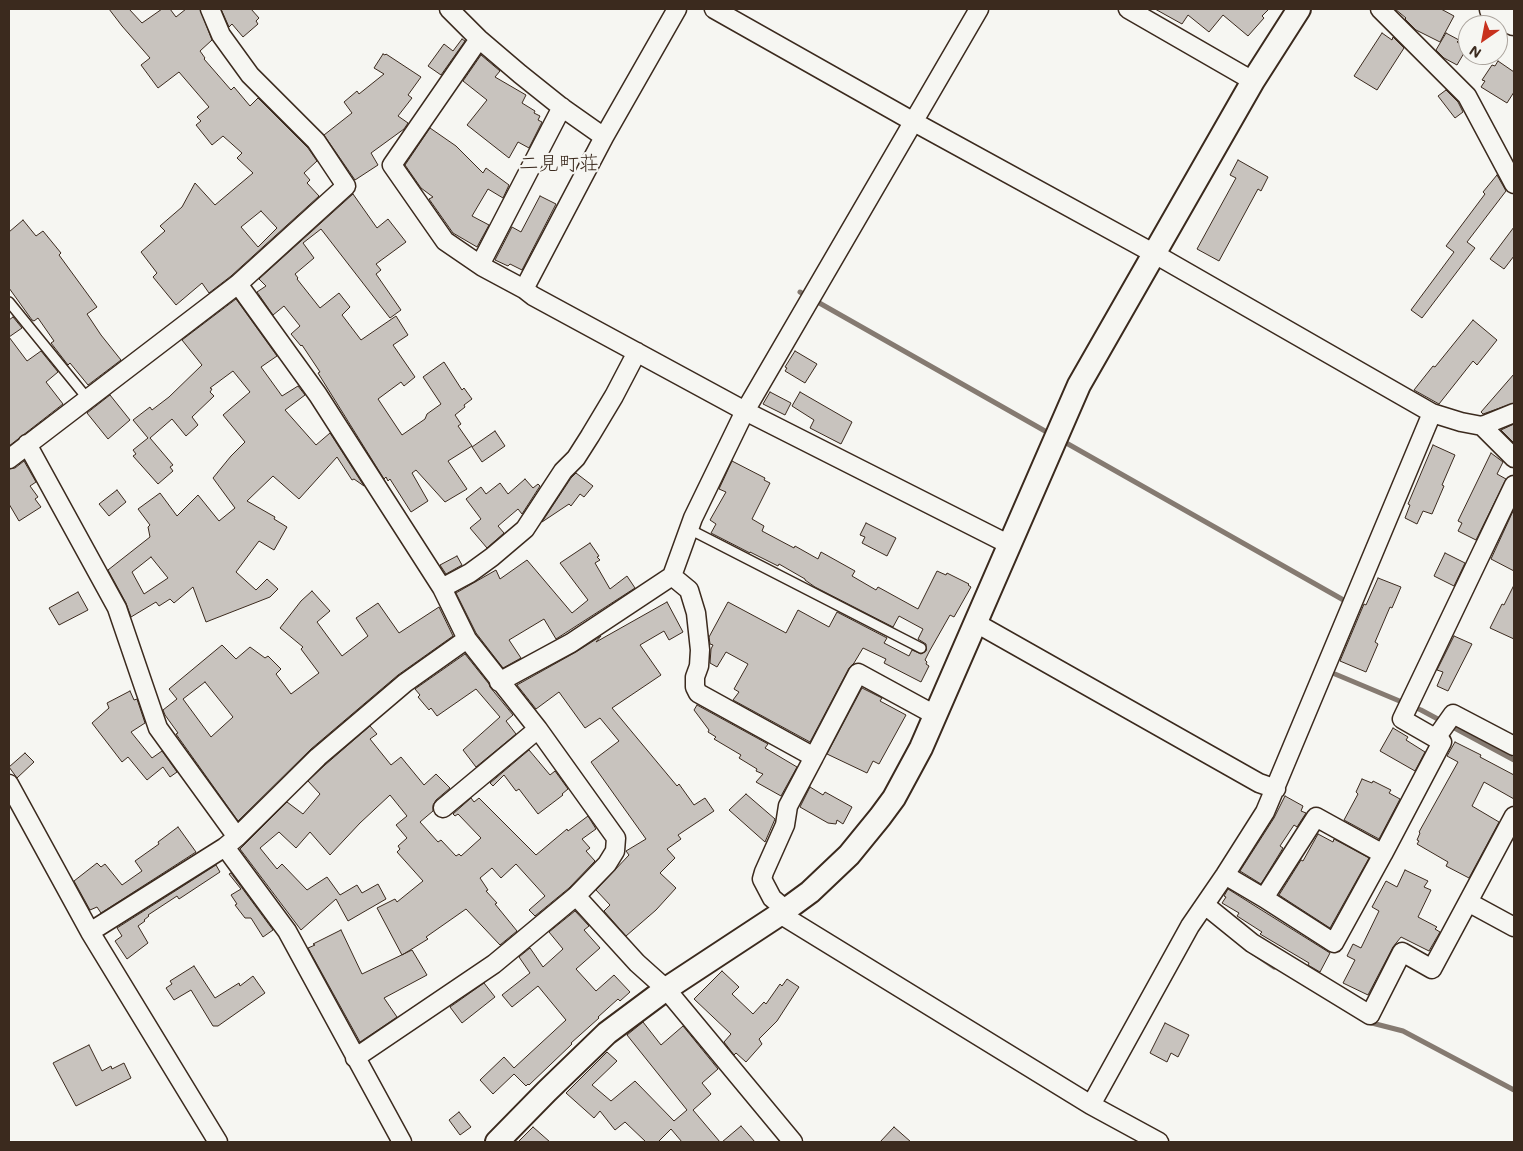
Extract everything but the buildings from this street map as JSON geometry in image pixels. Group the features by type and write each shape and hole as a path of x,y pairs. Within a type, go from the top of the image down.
{"highway":[{"path":"1494,9 1514,21"}],"street":[{"path":"9,459 238,284 346,186 316,142 250,75 221,35 210,9"},
{"path":"449,9 479,39 562,107 604,137"},
{"path":"524,288 604,137 677,9"},
{"path":"714,9 1154,254 1432,413 1482,426 1514,413"},
{"path":"499,682 571,643 672,576 689,529 745,410 979,9"},
{"path":"1128,9 1254,81"},
{"path":"497,1142 583,1055 627,1017 810,892 832,872 875,824 894,798 913,763 935,715 1080,385 1254,81 1299,9"},
{"path":"1380,9 1467,96 1514,184"},
{"path":"479,39 392,165 445,241 480,265 524,288 533,296 637,352 745,410 1010,545"},
{"path":"480,265 562,107"},
{"path":"238,284 318,395 442,588 467,639 499,682 538,729 616,838 615,851 607,864 576,896 494,964 355,1058"},
{"path":"442,588 470,573 525,529 563,471 576,458 590,436 637,352"},
{"path":"1091,1105 1190,926 1204,908 1265,812 1268,786 1432,413"},
{"path":"1482,426 1514,458"},
{"path":"27,444 118,608 158,728 287,931 402,1142"},
{"path":"1225,876 1264,898 1334,943 1442,742 1402,718 1514,485"},
{"path":"672,576 689,590 696,613 700,650 699,666 695,677 695,687 698,693 814,757"},
{"path":"976,623 1268,786"},
{"path":"90,932 231,842 318,757 405,683 467,639"},
{"path":"935,715 858,673 788,806 785,825 762,879 772,898 783,912 1091,1105 1159,1142"},
{"path":"1436,738 1453,714 1514,746"},
{"path":"443,808 538,729"},
{"path":"9,784 90,932 218,1142"},
{"path":"1264,898 1316,816 1382,854"},
{"path":"1204,908 1252,943 1370,1015 1402,952 1432,969 1514,816"},
{"path":"576,896 637,963 666,989 793,1142"},
{"path":"1468,902 1514,927"}],"lane":[{"path":"9,302 87,398"},
{"path":"689,529 921,648"}],"waterway":[{"path":"800,292 1052,435"},
{"path":"1061,440 1347,602 1346,605"},
{"path":"1335,674 1421,710 1514,760"},
{"path":"1246,948 1274,967"},
{"path":"1368,1022 1403,1031 1514,1090"}],"district":[{"name":"二見町荘","path":"559,164"}]}
